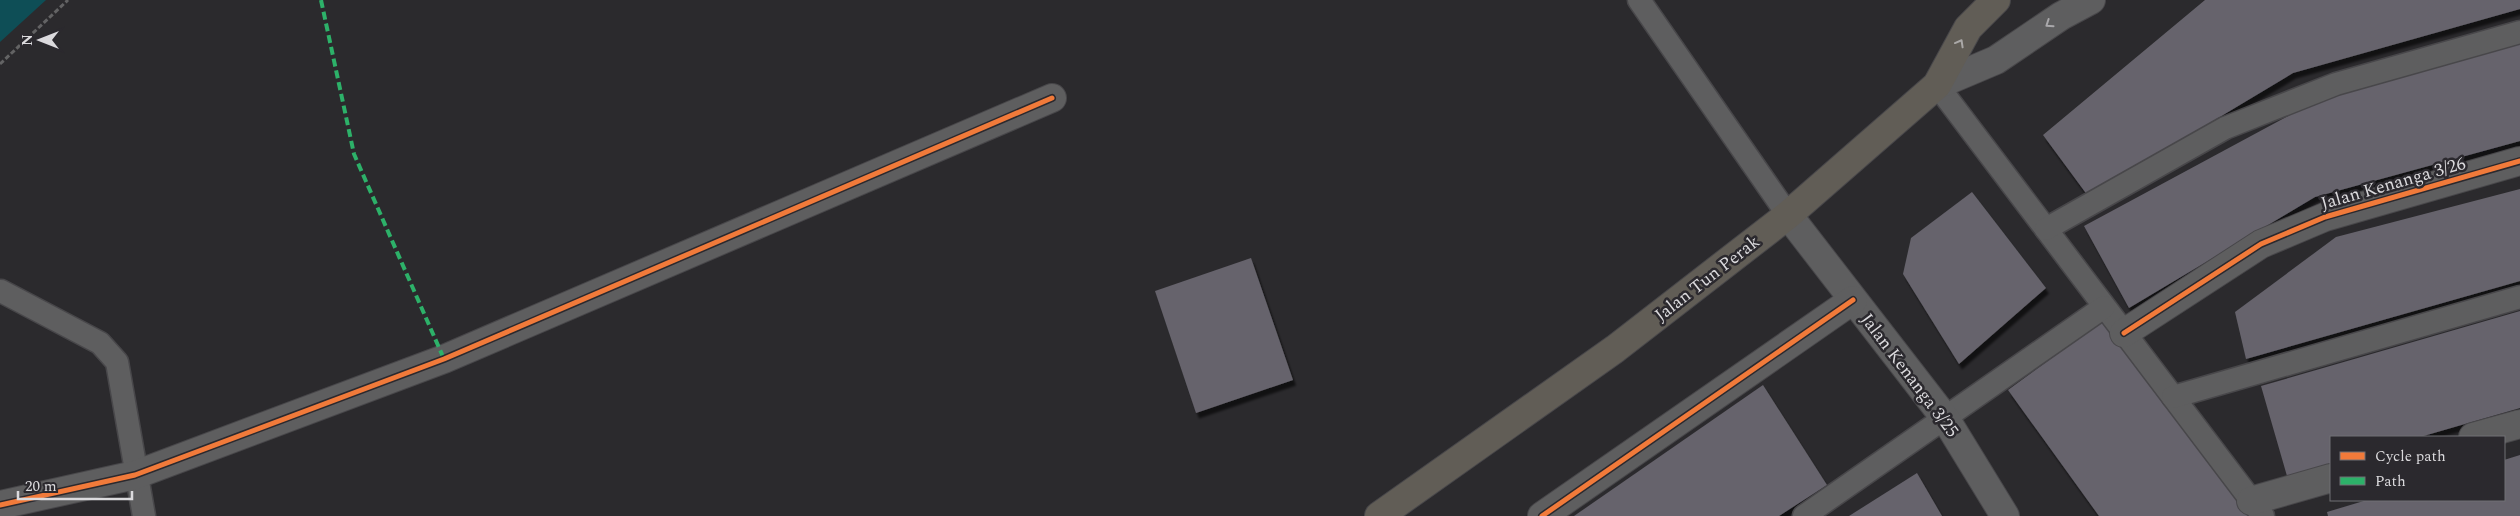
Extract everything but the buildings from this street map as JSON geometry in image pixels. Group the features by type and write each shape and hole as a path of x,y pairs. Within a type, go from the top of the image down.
{"main road":[{"name":"Jalan Tun Perak","path":"1379,516 1615,349 1788,215 1936,85 1968,28 1996,0"}],"street":[{"path":"1936,85 1996,60 2061,16 2091,0"},
{"path":"0,505 135,475 444,359 1052,98"},
{"name":"Jalan Kenanga 3/26","path":"2124,333 2261,244 2325,216 2520,161"},
{"name":"Jalan Kenanga 3/25","path":"1788,215 1945,418 2005,516"},
{"path":"1542,516 1853,300"},
{"path":"2477,436 2520,424"},
{"path":"2257,508 2330,478"}],"lane":[{"path":"1639,0 1788,215"},
{"path":"2046,229 2225,128 2336,84 2520,32"},
{"path":"1936,85 2257,508"},
{"path":"1,291 100,343 117,362 135,475 144,516"},
{"path":"2173,397 2520,297"},
{"path":"1804,516 2104,307"}],"path":[{"path":"0,64 68,0"}],"water":[{"path":"0,0 46,0 0,42"}],"marked path":[{"path":"321,0 354,154 444,359"}],"cycle path":[{"path":"0,505 135,475 444,359 1052,98"},
{"path":"2124,333 2261,244 2325,217 2520,161"},
{"path":"1542,516 1853,300"}]}
